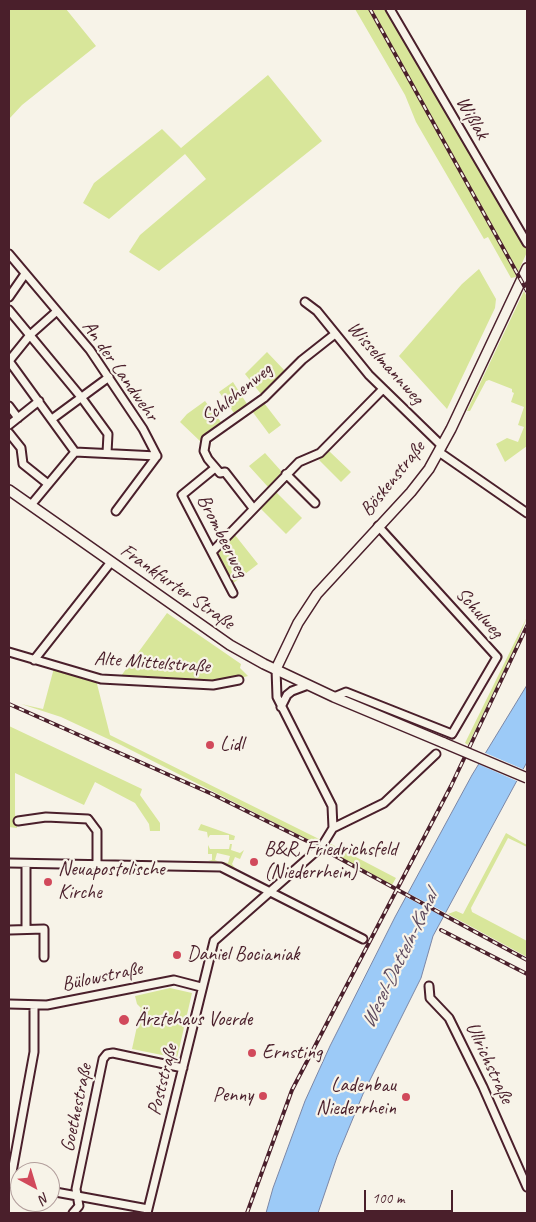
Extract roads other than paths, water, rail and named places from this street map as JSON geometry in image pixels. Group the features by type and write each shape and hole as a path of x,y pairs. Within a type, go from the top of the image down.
{"main road":[{"name":"Böskenstraße","path":"276,669 298,623 317,594 411,492 440,449 527,268"},
{"name":"Frankfurter Straße","path":"9,490 217,637 264,664 334,697 527,778"}],"street":[{"name":"Wißlak","path":"390,9 527,243"},
{"name":"An der Landwehr","path":"9,254 58,311 109,376 157,456"},
{"path":"9,297 25,274"},
{"name":"Wisselmannweg","path":"305,302 317,311 383,389 440,449 527,513"},
{"path":"9,310 81,397 108,434 107,453"},
{"path":"58,311 30,335 9,360 74,452"},
{"name":"Schlehenweg","path":"253,508 225,472 220,473 204,451 206,439 264,398 302,360 335,334"},
{"path":"52,419 109,376"},
{"path":"212,552 286,474 299,462 320,453 383,389"},
{"path":"9,424 39,401"},
{"path":"9,406 18,418"},
{"path":"9,433 21,448 23,464 48,484"},
{"path":"74,452 157,456"},
{"path":"31,505 74,452"},
{"path":"116,510 157,456"},
{"name":"Brombeerweg","path":"216,468 182,495 233,593"},
{"path":"286,474 315,503"},
{"name":"Schulweg","path":"378,526 497,656 452,734"},
{"path":"34,660 111,562"},
{"name":"Alte Mittelstraße","path":"9,652 101,678 213,685 239,680"},
{"path":"276,669 277,697 332,806 333,828 384,804 436,754"},
{"path":"281,706 292,690 309,685"},
{"name":"Frankfurter Straße","path":"334,697 346,692 452,734"},
{"path":"18,821 46,818 88,819 97,831 97,865"},
{"name":"Poststraße","path":"148,1211 214,941 322,846 333,828"},
{"path":"9,863 220,866 363,939"},
{"path":"26,864 26,929"},
{"path":"10,930 44,929 44,957"},
{"name":"Bülowstraße","path":"9,1004 47,1005 174,980 202,987"},
{"name":"Ullrichstraße","path":"429,986 430,998 449,1018 479,1079 527,1186"},
{"path":"14,1162 34,1052 34,1005"},
{"name":"Goethestraße","path":"73,1213 79,1206 77,1195 103,1059 107,1054 113,1053 183,1068"},
{"path":"60,1192 148,1211"}],"water":[{"name":"Wesel-Datteln-Kanal","path":"527,685 527,762 433,936 421,978 363,1094 337,1157 318,1213 266,1213 273,1188 305,1101 330,1046 395,917 472,775"}],"railway":[{"path":"370,9 527,291"},
{"path":"247,1213 292,1090 451,786 527,626"},
{"path":"9,704 212,794 313,844 527,960"},
{"path":"441,930 527,974"}],"place":[{"name":"Lidl","path":"210,745"},
{"name":"B&R, Friedrichsfeld (Niederrhein)","path":"254,862"},
{"name":"Neuapostolische Kirche","path":"48,882"},
{"name":"Daniel Bocianiak","path":"177,955"},
{"name":"Ärztehaus Voerde","path":"124,1020"},
{"name":"Ernsting","path":"252,1053"},
{"name":"Penny","path":"263,1096"},
{"name":"Ladenbau Niederrhein","path":"406,1097"}]}
